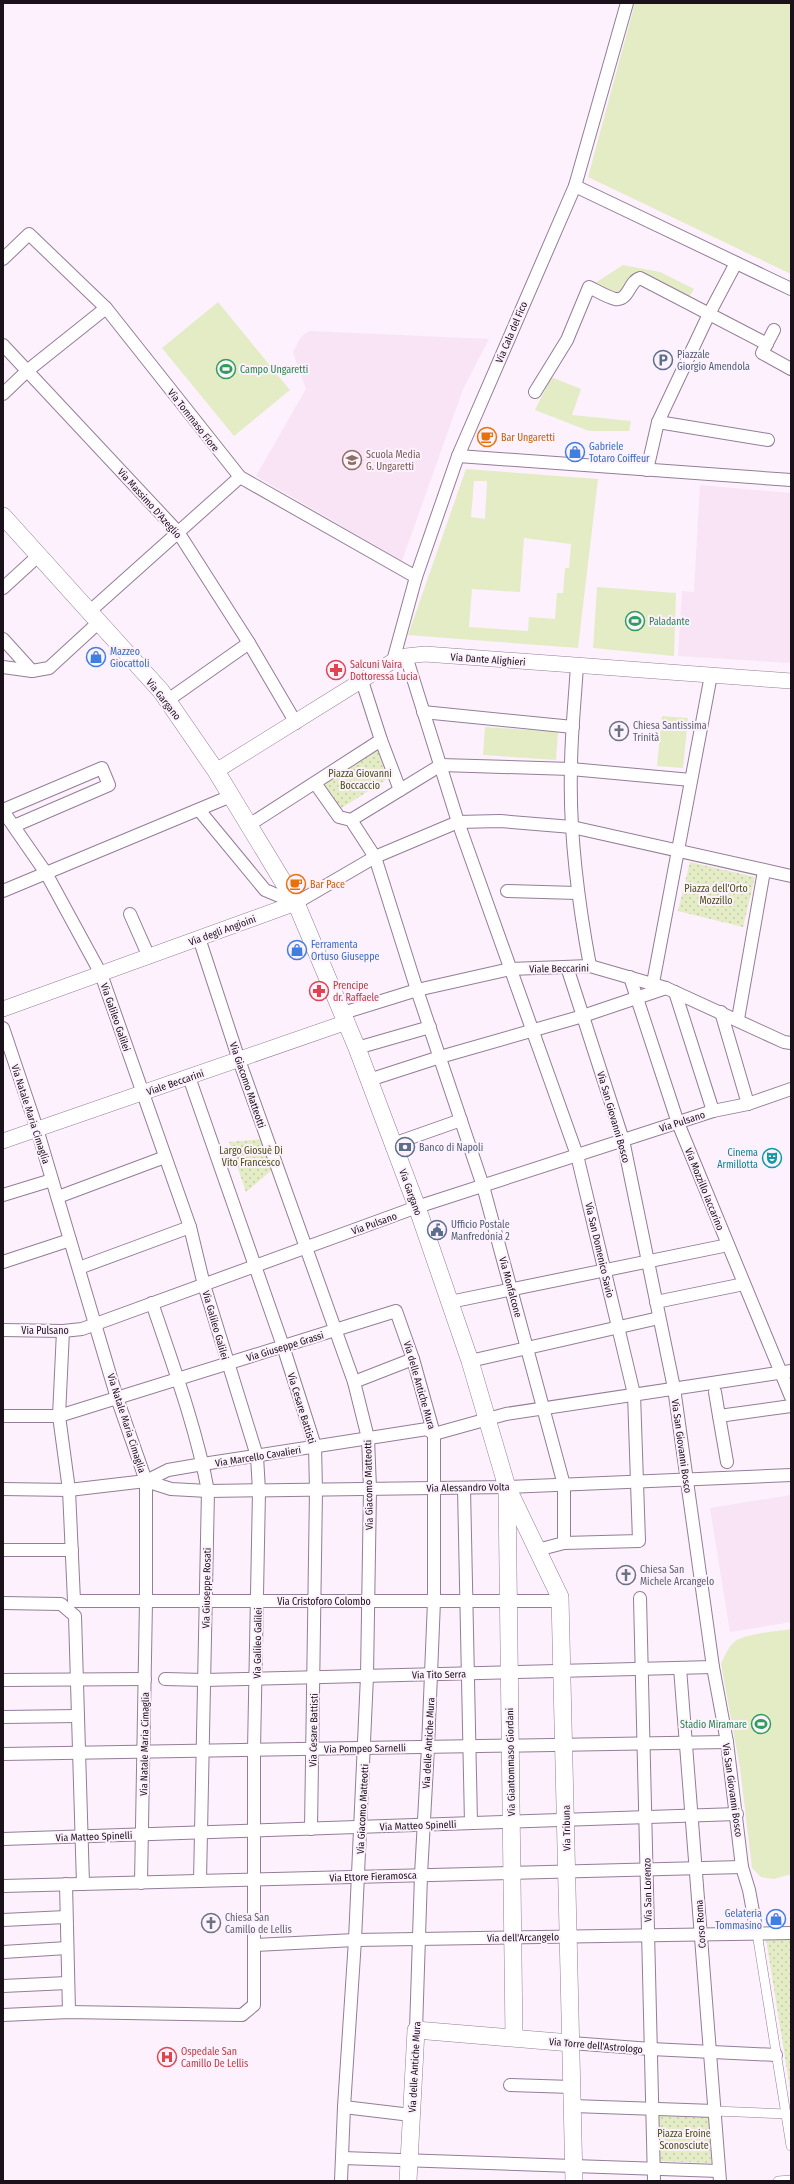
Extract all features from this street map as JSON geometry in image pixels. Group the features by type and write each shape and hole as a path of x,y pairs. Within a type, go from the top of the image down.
{"main road":[{"name":"Via Gargano","path":"3,516 168,700 216,771 296,903 357,1048 417,1207 470,1361 507,1487"},
{"name":"Via Tribuna","path":"507,1487 560,1597 574,2174"},
{"name":"Via Giantommaso Giordani","path":"507,1487 514,2037"},
{"name":"Via Torre dell'Astrologo","path":"416,2030 514,2037 571,2043"},
{"name":"Via delle Antiche Mura","path":"408,2181 416,2030"}],"street":[{"name":"Via Cala del Fico","path":"399,658 416,577 458,456 575,186 627,3"},
{"path":"575,186 791,289"},
{"path":"3,258 29,234 106,308 27,371 3,394"},
{"path":"647,470 658,422 709,314 736,263"},
{"path":"535,392 567,340 589,287 615,299 621,299 626,295 632,282 640,278 767,344"},
{"name":"Via Tommaso Fiore","path":"106,308 240,477 416,577"},
{"path":"774,330 762,353 791,368"},
{"name":"Via Massimo D'Azeglio","path":"3,345 178,532 249,643 296,722"},
{"path":"658,422 768,440"},
{"path":"458,456 791,480"},
{"path":"3,667 32,671 49,668 94,617 178,532 240,477"},
{"path":"3,588 38,556"},
{"path":"3,639 32,671"},
{"path":"168,700 249,643"},
{"name":"Via Dante Alighieri","path":"216,771 399,658 425,654 791,681"},
{"name":"Via San Domenico Savio","path":"399,658 423,712 458,822 577,1155 634,1394 639,1542 564,1543"},
{"path":"577,665 571,769 572,827 577,893 590,966"},
{"path":"653,983 711,675"},
{"path":"362,681 381,740 400,790"},
{"path":"423,712 573,727"},
{"path":"249,825 381,740"},
{"path":"315,783 339,817 351,820 440,766 571,769 691,780"},
{"path":"3,810 102,768 110,785 14,826"},
{"path":"3,891 231,796"},
{"name":"Via Galileo Galilei","path":"3,810 46,873 101,974 190,1227 204,1285 227,1364 257,1456 259,1491 254,1750 254,2005 242,2015 69,2012 3,2015"},
{"path":"199,810 265,890 296,903 375,857 458,822 500,821 572,827 791,876"},
{"name":"Via Monfalcone","path":"351,820 375,857 417,990 484,1186 564,1484 564,1543"},
{"path":"738,1019 764,871"},
{"path":"507,891 577,893"},
{"name":"Via degli Angioini","path":"3,1009 296,903"},
{"path":"130,914 148,956"},
{"name":"Via Giacomo Matteotti","path":"199,938 238,1060 354,1382 368,1438 370,1489 365,1748 356,1940 344,2107 341,2181"},
{"name":"Viale Beccarini","path":"3,1141 238,1060 417,990 510,969 590,966 653,983 738,1019 784,1042 791,1043"},
{"name":"Via San Giovanni Bosco","path":"567,967 623,1140 674,1388 713,1667 727,1742 737,1814 742,1867 752,1902 757,1934"},
{"name":"Via Mozzillo Iaccarino","path":"630,977 678,1122 744,1284 786,1371 791,1397"},
{"path":"369,1080 440,1057 670,990 713,1111"},
{"path":"721,1012 748,1104"},
{"path":"357,1048 430,1027"},
{"name":"Via Natale Maria Cimaglia","path":"3,1028 58,1197 117,1398 146,1481 146,1601 141,1882"},
{"name":"Via Cesare Battisti","path":"190,1077 256,1266 315,1446 315,1601 311,1829"},
{"name":"Via Pulsano","path":"3,1330 63,1331 82,1329 417,1207 678,1122 713,1111 748,1104 791,1089"},
{"path":"393,1144 461,1120"},
{"path":"58,1197 165,1157"},
{"path":"3,1194 52,1180"},
{"path":"79,1268 190,1227"},
{"path":"3,1262 70,1240"},
{"path":"450,1302 728,1245"},
{"path":"656,1302 744,1284"},
{"name":"Via Giuseppe Rosati","path":"152,1303 178,1379 203,1464 208,1492 200,1881"},
{"name":"Via Giuseppe Grassi","path":"3,1416 59,1416 396,1311"},
{"name":"Via delle Antiche Mura","path":"396,1311 413,1359 434,1434 434,1601 421,1875 416,2030"},
{"path":"470,1361 659,1318"},
{"path":"3,1550 72,1550 69,1490 59,1416 63,1331"},
{"path":"354,1382 413,1359"},
{"name":"Via Marcello Cavalieri","path":"146,1481 168,1470 427,1429 434,1434 487,1421 506,1414 786,1371"},
{"path":"715,1392 727,1462"},
{"path":"719,1416 791,1406"},
{"name":"Via Alessandro Volta","path":"146,1481 171,1489 208,1492 507,1487 791,1475"},
{"path":"3,1489 69,1490 146,1481"},
{"path":"464,1488 471,1823"},
{"path":"538,1550 564,1543"},
{"name":"Via Cristoforo Colombo","path":"72,1550 74,1601 551,1601"},
{"name":"Via San Lorenzo","path":"640,1598 654,2175"},
{"path":"3,1603 61,1604 75,1616 83,1884"},
{"name":"Via Tito Serra","path":"165,1679 256,1679 713,1667"},
{"name":"Corso Roma","path":"680,1668 719,2176"},
{"path":"3,1680 145,1679"},
{"path":"3,1717 78,1716"},
{"name":"Via Pompeo Sarnelli","path":"3,1754 727,1742"},
{"name":"Via Matteo Spinelli","path":"3,1839 737,1814"},
{"name":"Via Ettore Fieramosca","path":"3,1886 742,1867"},
{"path":"66,1884 67,1982 69,2012"},
{"path":"3,1920 66,1917"},
{"name":"Via dell'Arcangelo","path":"255,1945 356,1940 791,1933"},
{"path":"757,1934 791,2146"},
{"path":"3,1952 67,1948"},
{"path":"3,1986 67,1982"},
{"name":"Via Torre dell'Astrologo","path":"571,2043 651,2049 776,2055"},
{"path":"510,2085 572,2087"},
{"path":"573,2106 786,2114"},
{"path":"344,2107 411,2115"},
{"path":"342,2158 409,2160 574,2174 719,2176"},
{"path":"778,2181 791,2180"}],"shaded area":[{"name":"Scuola Media G. Ungaretti","path":"309,331 489,339 463,389 402,561 256,476 306,389 293,352 301,337"},
{"path":"700,485 791,493 791,663 678,656 682,591 694,592"},
{"path":"791,1495 791,1622 730,1632 710,1508"}],"green space":[{"path":"635,3 791,3 791,274 588,177"},
{"path":"623,265 660,272 694,289 688,299 642,274 619,296 592,285"},
{"name":"Campo Ungaretti","path":"218,302 290,390 234,436 162,348"},
{"path":"551,377 581,389 572,415 631,421 629,431 589,431 535,410"},
{"path":"466,469 598,479 578,648 408,635","holes":["474,481 487,481 485,519 471,517","524,538 571,544 569,568 565,568 563,593 557,593 555,619 529,617 528,631 469,627 472,589 520,592"]},
{"name":"Paladante","path":"597,587 676,593 674,656 593,648"},
{"path":"662,716 688,718 683,768 657,766"},
{"path":"485,727 558,732 556,760 483,755"},
{"name":"Piazza Giovanni Boccaccio","path":"378,750 387,779 340,809 323,785"},
{"name":"Piazza dell'Orto Mozzillo","path":"690,862 755,877 743,927 678,911"},
{"name":"Largo Giosuè Di Vito Francesco","path":"262,1139 272,1170 246,1192 229,1142"},
{"name":"Stadio Miramare","path":"791,1629 791,1874 774,1879 761,1877 752,1868 740,1768 721,1664 730,1647 738,1639 761,1633"},
{"path":"791,1938 791,2095 766,1939"},
{"name":"Piazza Eroine Sconosciute","path":"657,2113 710,2116 711,2163 657,2161"}],"place":[{"name":"Piazzale Giorgio Amendola","path":"663,360"},
{"name":"Campo Ungaretti","path":"226,369"},
{"name":"Bar Ungaretti","path":"487,437"},
{"name":"Gabriele Totaro Coiffeur","path":"575,452"},
{"name":"Scuola Media G. Ungaretti","path":"352,460"},
{"name":"Paladante","path":"635,621"},
{"name":"Mazzeo Giocattoli","path":"96,657"},
{"name":"Salcuni Vaira Dottoressa Lucia","path":"336,670"},
{"name":"Chiesa Santissima Trinità","path":"619,731"},
{"name":"Bar Pace","path":"296,884"},
{"name":"Ferramenta Ortuso Giuseppe","path":"297,950"},
{"name":"Prencipe dr. Raffaele","path":"319,991"},
{"name":"Banco di Napoli","path":"405,1147"},
{"name":"Cinema Armillotta","path":"772,1158"},
{"name":"Ufficio Postale Manfredonia 2","path":"437,1230"},
{"name":"Chiesa San Michele Arcangelo","path":"626,1575"},
{"name":"Stadio Miramare","path":"761,1724"},
{"name":"Gelateria Tommasino","path":"776,1919"},
{"name":"Chiesa San Camillo de Lellis","path":"211,1923"},
{"name":"Ospedale San Camillo De Lellis","path":"167,2057"}]}
